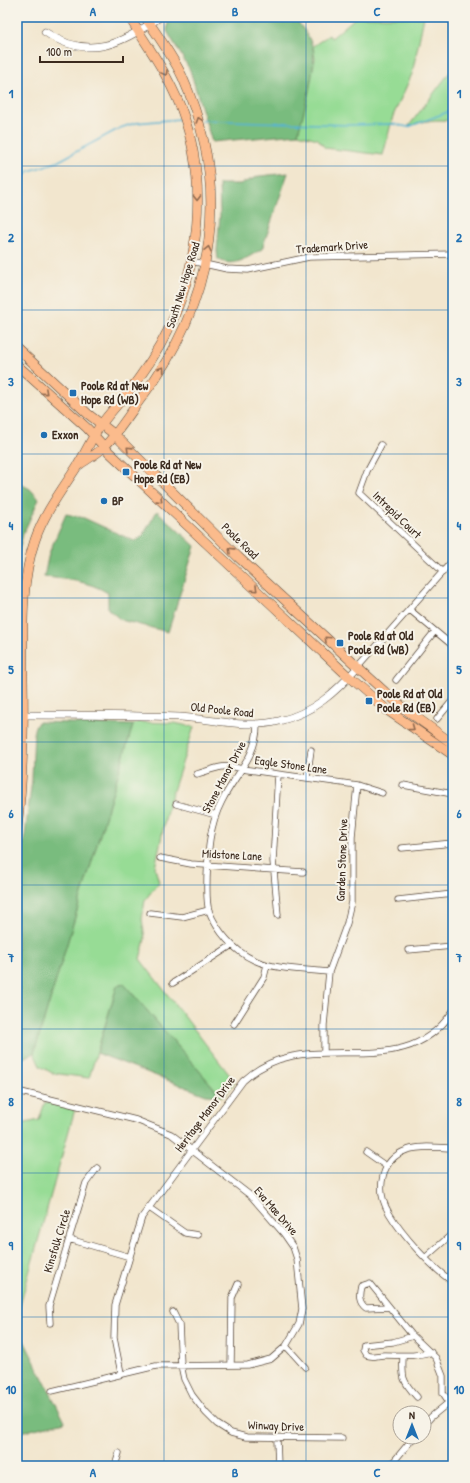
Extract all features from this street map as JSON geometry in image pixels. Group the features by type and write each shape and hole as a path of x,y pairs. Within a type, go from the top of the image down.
{"main road":[{"name":"South New Hope Road","path":"17,828 22,773 20,715 24,603 29,564 35,540 55,499 78,466 101,424 142,374 160,346 175,317 195,243 197,193 195,163 190,138 181,109 171,85 159,62 129,17"},
{"name":"South New Hope Road","path":"78,466 104,447 165,365 186,324 210,243 211,180 204,137 198,116 181,74 147,21"},
{"name":"Poole Road","path":"17,348 114,434 238,557 358,667 405,709 453,744"},
{"name":"Poole Road","path":"17,365 349,677 387,710 453,755"}],"street":[{"path":"45,32 57,40 80,47 107,46 139,32 147,21 160,17"},
{"name":"Trademark Drive","path":"191,261 227,270 248,270 309,257 453,254"},
{"name":"Intrepid Court","path":"381,445 367,471 359,493 443,572"},
{"name":"Old Poole Road","path":"20,715 181,717 257,725 281,721 315,707 331,695 410,610 453,560"},
{"path":"410,610 453,646"},
{"path":"396,680 435,632"},
{"path":"437,719 453,700"},
{"name":"Stone Manor Drive","path":"257,725 254,748 222,801 208,841 207,893 209,910 217,926 232,945 252,959 267,965 329,972"},
{"path":"307,778 312,750"},
{"name":"Eagle Stone Lane","path":"197,774 226,766 357,785 382,792"},
{"path":"278,774 273,868 278,916"},
{"name":"Garden Stone Drive","path":"324,1052 324,1025 329,972 347,923 352,902 352,837 357,785"},
{"path":"403,785 453,794"},
{"path":"176,804 216,815"},
{"path":"402,848 453,842"},
{"name":"Midstone Lane","path":"160,858 191,864 273,868 303,872"},
{"path":"398,900 453,894"},
{"path":"150,913 182,917 209,910"},
{"path":"173,984 232,945"},
{"path":"408,950 453,946"},
{"path":"234,1024 264,977 267,965"},
{"name":"Heritage Manor Drive","path":"121,1373 114,1338 113,1323 115,1305 142,1217 230,1098 251,1074 281,1058 302,1053 383,1052 400,1050 417,1043 432,1034 453,1011"},
{"name":"Eva Mae Drive","path":"17,1091 150,1125 171,1134 250,1196 293,1247 297,1259 302,1310 299,1324 286,1346 274,1357 264,1362 252,1364 156,1366 121,1373 52,1391"},
{"path":"453,1148 422,1148 409,1150 397,1155 386,1166 382,1178 383,1199 388,1212 401,1231 439,1272 453,1282"},
{"path":"366,1152 386,1166"},
{"name":"Kinsfolk Circle","path":"50,1323 49,1306 69,1239 86,1183 97,1168"},
{"path":"148,1207 185,1233 198,1235"},
{"path":"426,1257 453,1233"},
{"path":"69,1239 130,1257"},
{"path":"388,1306 366,1308 362,1304 359,1297 361,1286 370,1283 412,1335 431,1352 441,1366 443,1376 443,1393 451,1400 432,1418"},
{"path":"231,1365 232,1298 238,1284"},
{"name":"Winway Drive","path":"173,1312 179,1324 181,1365 184,1379 192,1395 217,1424 231,1433 246,1438 342,1438"},
{"path":"412,1335 393,1342 364,1345 363,1350 366,1355 371,1357 383,1355 403,1357 416,1356 431,1352"},
{"path":"286,1346 305,1367"},
{"path":"403,1357 402,1376 406,1385 417,1396"},
{"path":"277,1439 278,1466"},
{"path":"390,1466 407,1445"},
{"path":"115,1466 119,1453"}],"green space":[{"path":"176,17 293,17 308,37 314,53 310,88 298,134 212,142 190,70 167,31 168,23"},
{"path":"356,17 424,17 412,74 393,116 383,155 325,148 318,139 298,134 315,59 313,46 329,35 331,38 334,36"},
{"path":"453,68 453,121 430,121 408,127"},
{"path":"288,173 262,249 240,261 229,263 218,259 217,251 220,214 219,184 240,184 260,176"},
{"path":"17,482 30,489 39,499 23,534 17,558"},
{"path":"157,511 195,546 168,632 121,620 108,609 108,593 101,589 77,581 44,577 49,553 66,514 84,518 134,541 142,537"},
{"path":"38,722 133,725 34,1053 23,1058 17,1056 17,873 25,835 32,780 34,729"},
{"path":"138,722 174,723 194,727 168,806 155,868 159,882 145,900 142,919 145,939 140,959 235,1082 224,1096 221,1096 124,984 117,986 89,1078 52,1073 40,1066 34,1053 133,725"},
{"path":"124,984 221,1096 206,1095 97,1053 117,986"},
{"path":"45,1102 75,1109 17,1316 17,1125 39,1120"},
{"path":"17,1327 65,1422 17,1433"}],"waterway":[{"path":"202,120 350,125 393,124 408,127 453,110"},
{"path":"17,184 29,171 57,162 120,128 135,123 180,119"}],"place":[{"name":"Poole Rd at New Hope Rd (WB)","path":"73,393"},
{"name":"Exxon","path":"44,435"},
{"name":"Poole Rd at New Hope Rd (EB)","path":"126,472"},
{"name":"BP","path":"104,501"},
{"name":"Poole Rd at Old Poole Rd (WB)","path":"340,643"},
{"name":"Poole Rd at Old Poole Rd (EB)","path":"369,701"}]}
